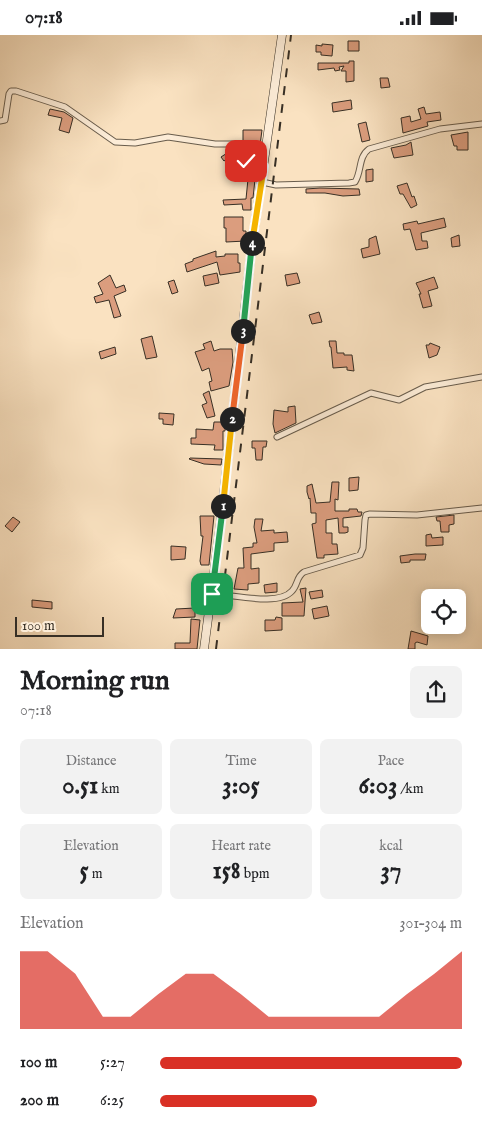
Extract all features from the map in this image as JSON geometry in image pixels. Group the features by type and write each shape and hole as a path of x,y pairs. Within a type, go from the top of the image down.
{"street":[{"path":"204,649 252,245 282,35"},
{"path":"0,121 5,120 9,94 11,91 16,91 65,107 115,142 135,143 168,137 215,144 236,144 240,147 246,161 250,165 264,166"},
{"path":"262,182 276,185 355,182 358,177 362,157 369,149 440,129 482,124"},
{"path":"277,437 371,393 399,399 425,387 482,377"},
{"path":"212,594 262,599 284,597 292,592 299,575 304,572 360,555 363,548 366,515 417,515 482,508"}],"building":[{"path":"348,41 359,41 359,51 348,51"},
{"path":"322,44 333,45 332,56 321,55 321,52 316,52 316,45 322,46"},
{"path":"349,61 354,61 354,81 346,82 346,71 341,71 344,66 339,67 340,70 335,71 334,68 318,70 318,63 349,63"},
{"path":"380,78 388,78 390,87 381,88"},
{"path":"351,100 352,109 333,112 332,103"},
{"path":"424,107 426,114 440,112 441,120 427,122 428,126 403,133 401,118 410,116 411,122 421,119 418,109"},
{"path":"50,109 64,112 73,118 69,133 59,130 62,118 48,115"},
{"path":"366,122 370,140 362,142 358,124"},
{"path":"243,130 262,130 258,161 255,161 256,146 244,146 243,144"},
{"path":"468,132 468,150 457,150 451,135"},
{"path":"411,142 413,155 394,158 391,148"},
{"path":"235,148 237,152 224,161 221,157"},
{"path":"249,169 256,170 251,210 243,210 242,204 224,205 223,200 246,199"},
{"path":"373,169 373,181 366,182 366,170"},
{"path":"407,183 417,205 411,208 403,194 400,194 397,186"},
{"path":"306,189 359,189 360,195 343,196 325,193 306,193"},
{"path":"224,217 243,217 243,231 246,231 246,241 226,242"},
{"path":"444,218 446,227 421,233 422,241 427,241 428,248 416,250 410,229 404,230 403,224 417,221 418,224"},
{"path":"459,235 460,246 452,247 451,238"},
{"path":"376,236 380,254 363,258 361,249 369,247 369,239"},
{"path":"216,251 216,257 225,256 225,254 238,254 240,272 220,275 217,262 187,272 185,264 193,261 193,259"},
{"path":"217,273 219,283 205,286 203,276"},
{"path":"297,273 300,283 287,286 285,275"},
{"path":"110,275 116,288 124,285 126,291 114,296 121,316 114,318 109,300 96,303 94,297 103,294 98,283"},
{"path":"434,277 438,288 428,291 432,306 423,308 419,294 421,294 416,283"},
{"path":"174,280 178,292 172,294 168,282"},
{"path":"319,312 322,322 312,324 309,315"},
{"path":"152,336 157,357 146,359 141,339"},
{"path":"211,341 214,351 232,349 233,362 229,386 211,391 209,382 212,381 209,368 202,371 195,352 205,349 203,344"},
{"path":"329,341 336,341 337,353 352,355 354,371 347,370 347,367 333,368"},
{"path":"430,343 440,347 437,355 429,358 426,345"},
{"path":"115,347 116,354 101,359 99,352"},
{"path":"209,391 215,416 207,418 202,405 207,403 203,394"},
{"path":"295,406 296,423 275,433 273,424 274,410 288,412 288,407"},
{"path":"159,413 174,414 173,425 163,424 163,419 159,419"},
{"path":"214,422 226,422 225,431 223,431 223,450 214,450 215,445 191,444 191,438 196,438 196,429 213,430"},
{"path":"252,441 267,441 266,447 263,447 262,460 256,460"},
{"path":"190,458 222,459 221,465 204,464"},
{"path":"359,477 358,490 349,491 349,478"},
{"path":"332,482 339,482 338,500 335,499 335,511 357,509 358,512 362,512 361,516 343,518 343,527 348,527 348,532 345,533 339,533 338,518 326,520 326,533 332,533 332,544 337,544 338,554 324,555 324,558 317,558 312,524 316,523 316,513 311,513 307,486 312,484 316,503 330,502"},
{"path":"454,515 454,524 449,525 449,532 441,532 440,521 437,521 436,517"},
{"path":"200,516 214,516 209,565 201,565 200,561 203,536 201,536"},
{"path":"13,517 20,522 12,532 5,526"},
{"path":"255,519 263,519 261,531 287,532 288,542 274,543 274,551 251,554 251,569 259,568 259,583 248,584 248,590 234,589 238,568 244,568 243,548 253,547 253,543 257,543 254,527"},
{"path":"431,534 432,538 443,537 443,545 426,546 426,535"},
{"path":"171,546 186,547 185,559 171,560"},
{"path":"426,554 425,560 410,560 410,562 401,563 400,556"},
{"path":"277,583 277,592 265,593 264,585"},
{"path":"306,588 304,616 282,616 282,603 303,602 300,589"},
{"path":"322,590 323,597 311,599 309,592"},
{"path":"32,600 52,602 52,609 32,607"},
{"path":"327,606 329,616 314,619 312,609"},
{"path":"195,608 195,617 173,618 176,609"},
{"path":"276,617 282,618 282,630 265,631 265,620 275,620"},
{"path":"191,619 200,620 197,649 175,649 175,643 190,643"},
{"path":"411,631 428,636 427,645 417,642 415,643 415,649 408,649"}],"railway":[{"path":"216,649 291,35"}],"route":[{"path":"212,594 252,245 264,166 250,165 246,161"}]}
